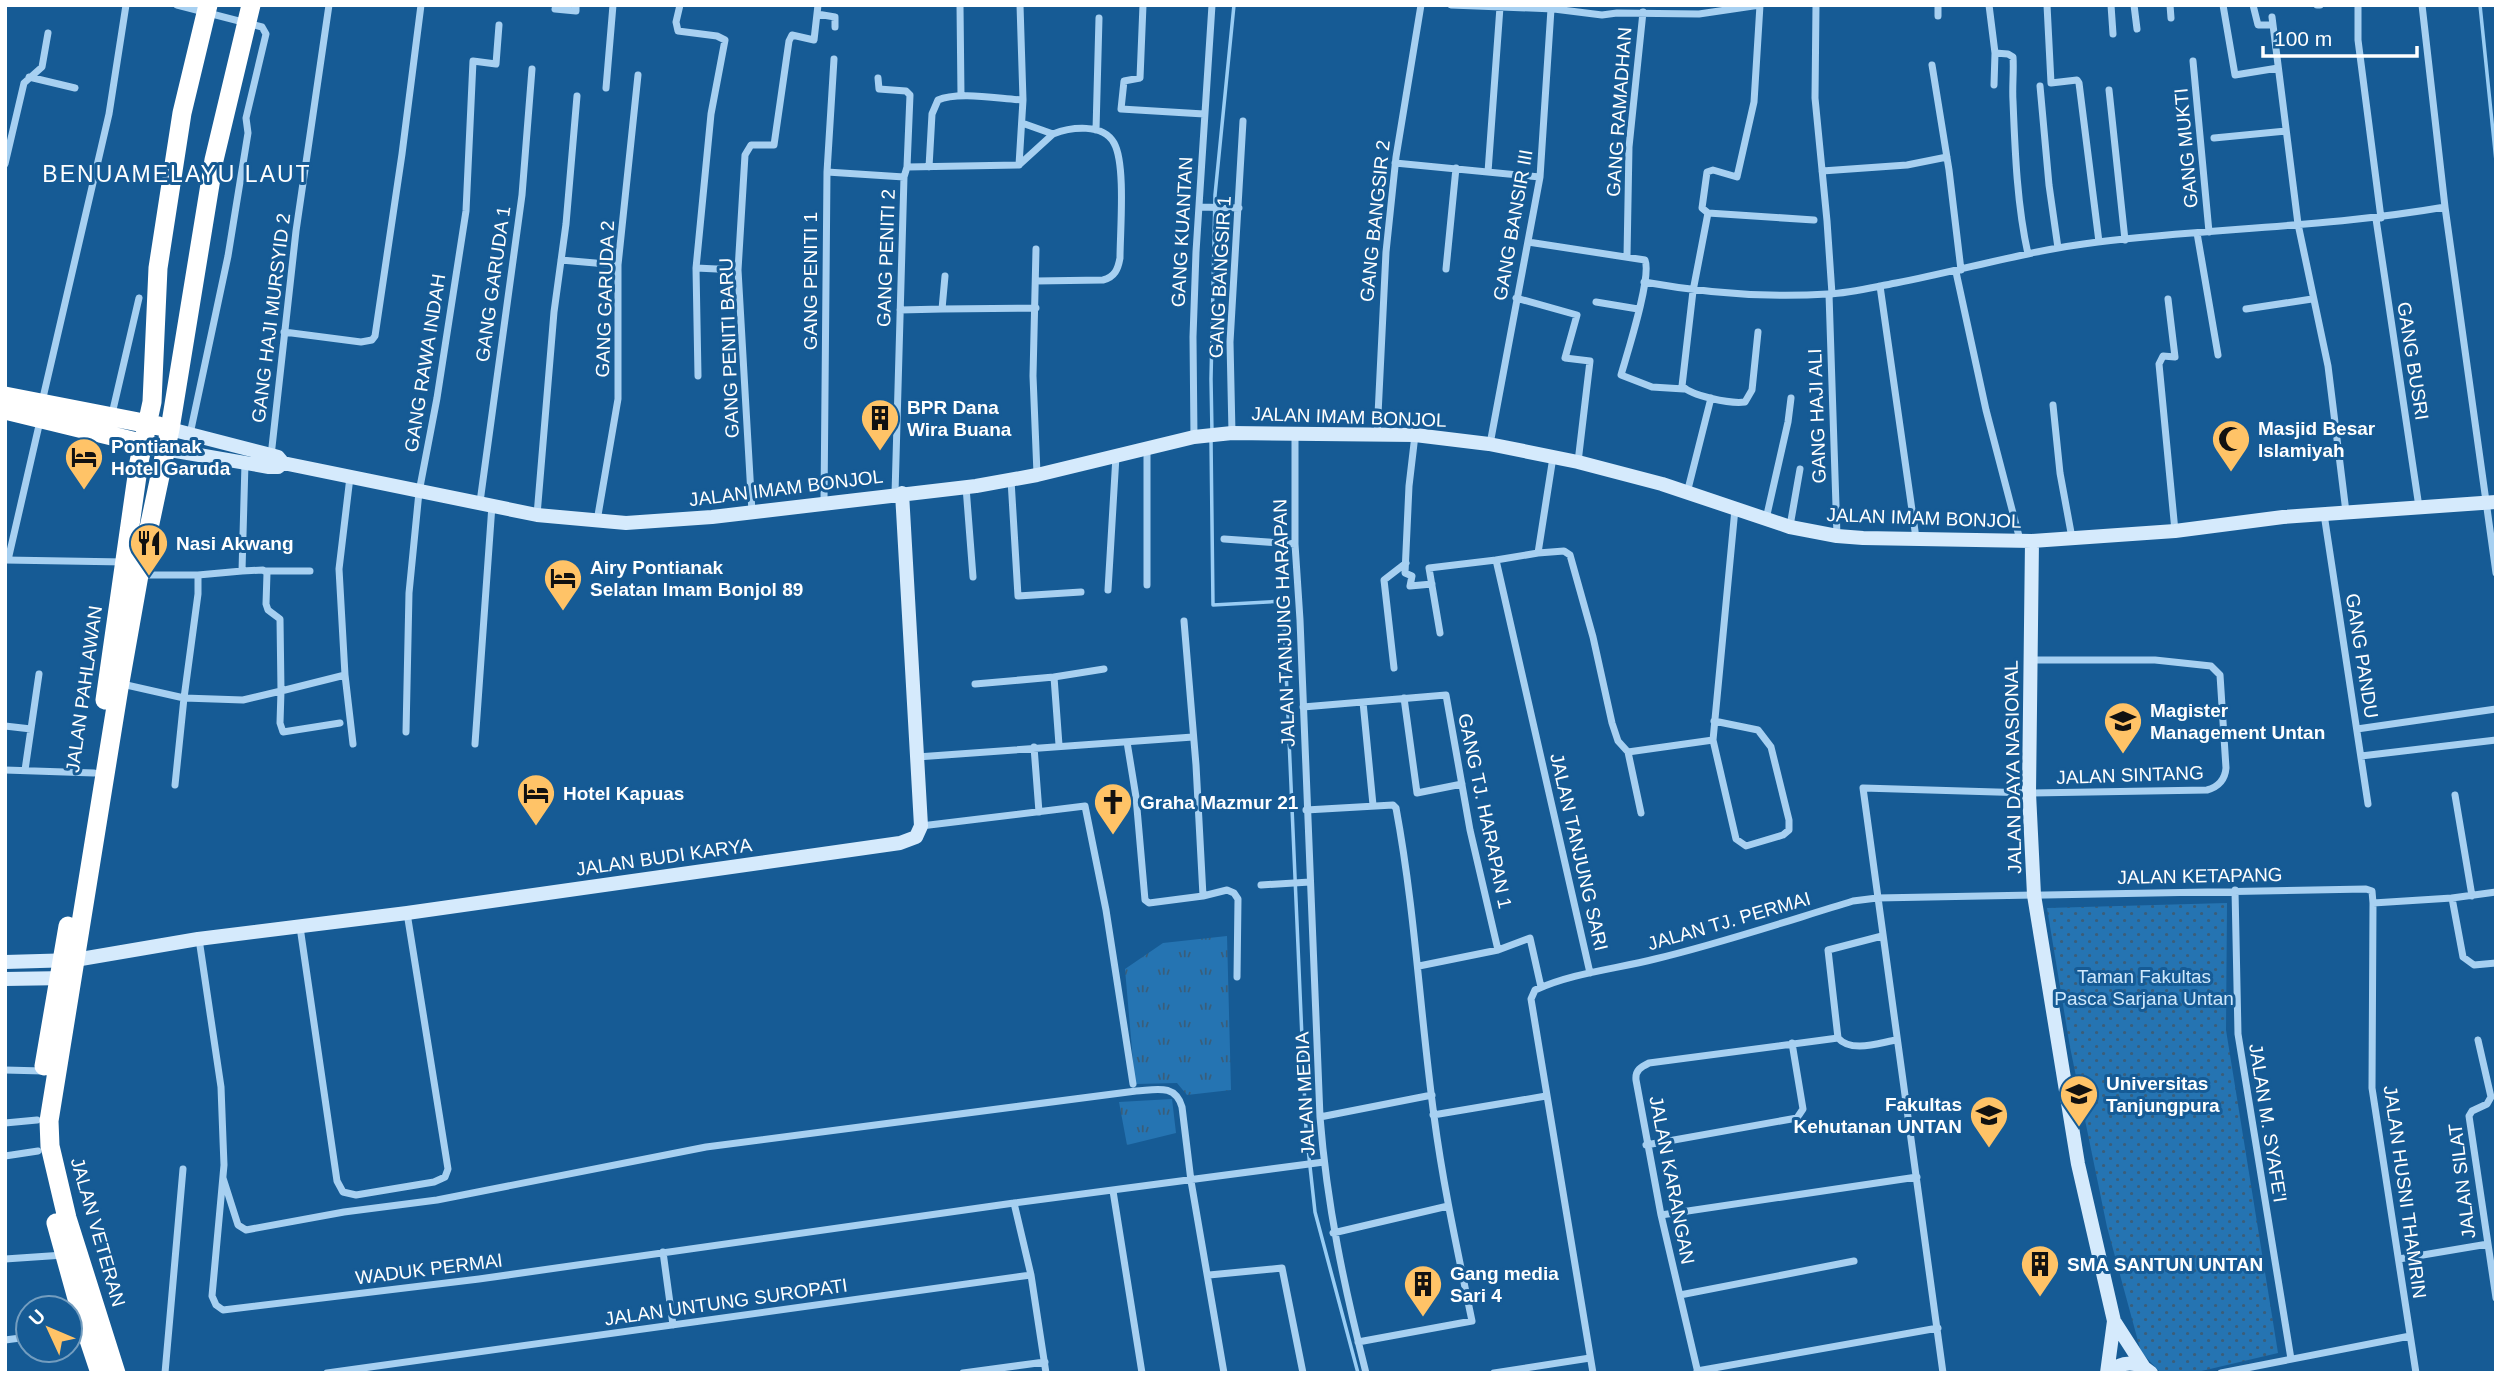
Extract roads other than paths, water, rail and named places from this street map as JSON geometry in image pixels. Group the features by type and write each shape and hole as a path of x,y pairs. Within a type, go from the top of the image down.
{"highway":[{"name":"JALAN PAHLAWAN","path":"66,969 120,684 142,444 152,402 158,268 182,113 208,5"},
{"name":"JALAN PAHLAWAN","path":"66,969 94,773 132,569 170,429 214,160 251,5"},
{"path":"5,396 41,411 164,449"},
{"path":"5,410 111,418 170,429"},
{"name":"JALAN VETERAN","path":"66,969 44,1070 37,1121 38,1151 64,1255 100,1373"},
{"name":"JALAN VETERAN","path":"66,969 51,1110 50,1146 88,1330 116,1373"}],"main road":[{"name":"JALAN IMAM BONJOL","path":"170,429 274,462 537,515 596,522 655,522 1011,480 1196,437 1229,434 1415,435 1489,444 1624,473 1790,527 1837,536 2026,541 2175,531 2283,517 2491,503"},
{"name":"JALAN IMAM BONJOL","path":"164,449 245,463 274,462"},
{"path":"899,494 921,826"},
{"name":"JALAN DAYA NASIONAL","path":"2026,541 2031,660 2029,793 2034,895 2078,1164 2114,1321 2108,1373"},
{"name":"JALAN BUDI KARYA","path":"66,969 198,939 407,914 900,843 915,837 921,826"},
{"path":"5,962 66,969"},
{"path":"5,979 66,969"},
{"name":"JALAN DAYA NASIONAL","path":"2114,1321 2147,1369"},
{"name":"JALAN DAYA NASIONAL","path":"2108,1373 2123,1364 2134,1363 2147,1369"}],"street":[{"path":"126,5 109,114 7,560 198,575 242,571 310,571"},
{"path":"177,5 265,30 246,118 248,133 228,256 190,434"},
{"name":"GANG HAJI MURSYID 2","path":"274,462 284,331 328,5"},
{"path":"284,331 361,342 372,340 375,336 421,5"},
{"path":"555,9 576,11 576,5"},
{"path":"606,88 613,5"},
{"path":"680,5 676,22 678,31 717,36 725,40 711,114 696,268 698,376"},
{"path":"818,5 817,14 835,17 835,27"},
{"path":"960,5 961,96"},
{"path":"1019,165 1023,100 1020,5"},
{"path":"1143,5 1140,78 1124,80 1121,109 1204,114"},
{"name":"GANG KUANTAN","path":"1196,437 1193,337 1212,5"},
{"path":"1451,5 1551,9 1602,15 1643,12 1699,14 1760,5 1754,102 1737,177 1713,170 1707,172 1702,208 1708,214 1814,220"},
{"name":"GANG HAJI ALI","path":"1816,5 1815,98 1830,294 1837,536"},
{"path":"1938,5 1938,16"},
{"path":"1989,5 1995,53 1994,86"},
{"path":"2047,5 2051,83 2077,80 2079,83 2099,242"},
{"path":"2111,5 2113,34"},
{"path":"2134,5 2137,29"},
{"path":"2170,5 2171,18"},
{"path":"2223,5 2235,75 2278,68"},
{"path":"2253,5 2258,26 2272,21 2298,224 2328,366 2346,513"},
{"name":"GANG BUSRI","path":"2358,5 2359,50 2378,218 2419,508"},
{"path":"2423,5 2445,207 2491,503 2496,573"},
{"path":"1488,172 1500,7"},
{"name":"GANG BANGSIR 2","path":"1377,435 1384,276 1395,163 1421,8"},
{"name":"GANG BANSIR III","path":"1489,444 1540,177 1551,9"},
{"name":"GANG RAMADHAN","path":"1628,256 1629,147 1643,12"},
{"name":"GANG PENITI BARU","path":"751,512 738,270 745,155 751,145 774,145 789,41 792,35 814,40 817,14"},
{"path":"1096,130 1099,18"},
{"path":"1990,20 1999,19"},
{"name":"GANG RAWA INDAH","path":"406,732 409,593 419,492 437,398 466,211 473,61 496,64 499,25"},
{"path":"5,164 24,83 42,67 48,33"},
{"path":"1995,53 2013,57 2012,98 2017,168 2021,220 2028,254"},
{"name":"GANG PENITI 1","path":"824,503 827,172 834,59"},
{"name":"GANG MUKTI","path":"2193,61 2209,232"},
{"path":"1932,65 1947,158 1958,271 1995,448 2026,541"},
{"name":"GANG GARUDA 1","path":"475,744 486,503 522,195 532,69"},
{"name":"GANG GARUDA 2","path":"596,522 618,399 618,265 638,75"},
{"path":"29,77 75,88"},
{"path":"878,78 879,89 906,91 910,95 906,167"},
{"path":"2040,86 2058,248"},
{"path":"2109,90 2125,240"},
{"path":"537,515 554,312 577,96"},
{"path":"929,167 932,118 936,103 947,96 1023,100"},
{"path":"5,108 16,111"},
{"name":"GANG BANGSIR 1","path":"1229,434 1230,342 1243,121"},
{"path":"1022,123 1053,134"},
{"path":"1019,165 1053,134 1066,130 1096,130 1111,139 1117,154 1120,206 1117,269 1112,277 1103,280 1036,282"},
{"path":"2214,138 2286,131"},
{"path":"1822,171 1907,165 1947,158"},
{"path":"1395,163 1540,177"},
{"name":"GANG PENITI 2","path":"899,494 900,310 906,167 1019,165"},
{"path":"1446,269 1456,168"},
{"path":"827,172 904,177"},
{"path":"1199,207 1236,208"},
{"path":"1644,282 1693,290 1775,295 1830,294 2099,242 2378,218 2445,207"},
{"path":"1684,389 1681,382 1693,290 1708,214"},
{"path":"2197,233 2218,355"},
{"path":"1528,242 1646,261 1644,282 1621,375 1652,387 1684,389 1711,398 1741,403 1748,399 1752,390 1758,332"},
{"path":"1036,249 1033,376 1037,475"},
{"path":"561,260 618,265"},
{"path":"696,268 738,270"},
{"path":"942,309 945,276"},
{"path":"1880,286 1916,539"},
{"path":"111,418 139,298"},
{"path":"1516,298 1577,315 1565,358 1590,361 1578,462"},
{"path":"2168,299 2175,356 2163,356 2159,364 2175,531"},
{"path":"2246,309 2312,299"},
{"path":"1596,302 1638,309"},
{"path":"900,310 1035,308"},
{"path":"1687,494 1711,398"},
{"path":"1766,519 1791,398"},
{"path":"2053,405 2060,473 2072,538"},
{"name":"JALAN TANJUNG HARAPAN","path":"1295,434 1294,544 1306,810"},
{"path":"1415,435 1409,486 1405,573 1412,576 1410,586 1432,584"},
{"path":"1147,448 1147,585"},
{"path":"1108,590 1116,456"},
{"path":"1538,553 1553,457"},
{"path":"242,571 245,463"},
{"path":"1790,527 1800,470"},
{"path":"350,477 339,556 345,675 353,744"},
{"path":"1011,480 1018,596 1081,592"},
{"path":"966,486 973,577"},
{"path":"1714,721 1758,730 1771,747 1789,820 1786,833 1746,846 1736,839 1713,740 1714,721 1735,509"},
{"name":"GANG PANDU","path":"2324,514 2368,804"},
{"path":"1224,540 1294,544"},
{"path":"1440,633 1429,568 1538,553 1564,551 1570,555 1593,637 1612,723 1618,741 1628,752 1641,813"},
{"name":"JALAN TANJUNG SARI","path":"1496,560 1590,973 1541,987"},
{"path":"1394,668 1384,580 1406,563"},
{"path":"266,571 266,604 268,610 280,618 280,723 283,732 340,723"},
{"path":"175,785 198,575"},
{"path":"1184,621 1203,896"},
{"name":"JALAN SINTANG","path":"2029,793 2207,790 2220,784 2226,768 2220,675 2214,668 2205,664 2133,659 2031,660"},
{"path":"975,684 1054,677 1104,669"},
{"path":"25,770 39,674"},
{"path":"120,684 184,698 243,700 345,675"},
{"path":"1054,677 1059,745"},
{"name":"GANG TJ. HARAPAN 1","path":"1303,706 1446,695 1462,784 1498,950"},
{"path":"1404,698 1417,793 1462,784"},
{"path":"1363,702 1373,805"},
{"path":"2357,729 2496,709"},
{"path":"5,726 31,729"},
{"path":"917,757 1193,737"},
{"path":"1628,752 1713,740"},
{"path":"2361,756 2496,740"},
{"path":"1128,742 1145,900 1149,903 1233,891 1237,897 1237,977"},
{"path":"1034,747 1039,812"},
{"path":"5,770 94,773"},
{"path":"1943,1373 1863,788 2029,793"},
{"path":"2455,795 2472,896"},
{"path":"1306,810 1373,805 1396,807 1419,966 1433,1115 1448,1206 1472,1321 1358,1342"},
{"path":"921,826 1086,806 1106,910 1133,1084"},
{"name":"JALAN MEDIA","path":"1306,810 1322,1163 1333,1233 1366,1373"},
{"path":"1261,885 1308,883"},
{"name":"JALAN KETAPANG","path":"1877,898 2366,889"},
{"name":"JALAN HUSNI THAMRIN","path":"2366,889 2372,891 2373,903 2372,1087 2416,1373"},
{"name":"JALAN M. SYAFE'I","path":"2235,890 2238,1034 2291,1359"},
{"path":"2373,903 2496,892"},
{"name":"JALAN TJ. PERMAI","path":"1590,973 1655,959 1853,901 1877,898"},
{"path":"2452,898 2463,957 2474,965 2496,963"},
{"path":"300,927 337,1181 343,1192 356,1195 439,1181 445,1177 448,1169 407,914"},
{"path":"1838,1038 1828,950 1882,936"},
{"name":"WADUK PERMAI","path":"198,939 221,1087 223,1178 212,1296 216,1305 223,1310 479,1279 1014,1203 1322,1163"},
{"path":"1419,966 1498,950 1530,939 1541,987 1535,990 1531,999 1593,1373"},
{"name":"JALAN KARANGAN","path":"1698,1372 1646,1145 1636,1072 1649,1063 1792,1043 1838,1038 1842,1043 1862,1046 1896,1041"},
{"name":"JALAN SILAT","path":"2399,1259 2488,1244 2469,1116 2472,1111 2487,1104 2491,1097 2478,1040"},
{"path":"1646,1145 1799,1117 1803,1109 1792,1043"},
{"path":"5,1070 44,1070"},
{"path":"223,1178 238,1225 246,1230 344,1212 437,1200 706,1147 1165,1089 1173,1091 1181,1102 1191,1181 1224,1373"},
{"path":"1320,1117 1432,1095"},
{"path":"1433,1115 1546,1096"},
{"path":"5,1123 37,1121"},
{"path":"5,1156 38,1151"},
{"path":"165,1373 183,1168"},
{"path":"1661,1215 1917,1178"},
{"path":"1113,1191 1142,1373"},
{"path":"1014,1203 1031,1275 1046,1373"},
{"path":"1333,1233 1448,1206"},
{"path":"2488,1244 2496,1298"},
{"path":"663,1252 674,1325"},
{"path":"5,1259 64,1255"},
{"path":"1680,1296 1854,1261"},
{"path":"1209,1275 1282,1268 1303,1373"},
{"name":"JALAN UNTUNG SUROPATI","path":"327,1373 1031,1275"},
{"path":"1698,1372 1938,1328"},
{"path":"2221,1373 2410,1336"},
{"path":"1494,1373 1590,1358"},
{"path":"963,1373 1045,1362"}],"waterway":[{"path":"1212,433 1215,195 1234,5"},
{"path":"2480,5 2496,161"},
{"path":"1211,440 1213,605 1283,601 1306,1130 1315,1212 1358,1373"}],"place":[{"name":"BPR Dana Wira Buana","path":"880,452"},
{"name":"Masjid Besar Islamiyah","path":"2231,473"},
{"name":"Pontianak Hotel Garuda","path":"84,491"},
{"name":"Nasi Akwang","path":"149,577"},
{"name":"Airy Pontianak Selatan Imam Bonjol 89","path":"563,612"},
{"name":"Magister Management Untan","path":"2123,755"},
{"name":"Hotel Kapuas","path":"536,827"},
{"name":"Graha Mazmur 21","path":"1113,836"},
{"name":"Universitas Tanjungpura","path":"2079,1128"},
{"name":"Fakultas Kehutanan UNTAN","path":"1989,1149"},
{"name":"SMA SANTUN UNTAN","path":"2040,1298"},
{"name":"Gang media Sari 4","path":"1423,1318"}],"district":[{"name":"BENUAMELAYU LAUT","path":"177,174"}],"park label":[{"name":"Taman Fakultas Pasca Sarjana Untan","path":"2144,987"}]}
